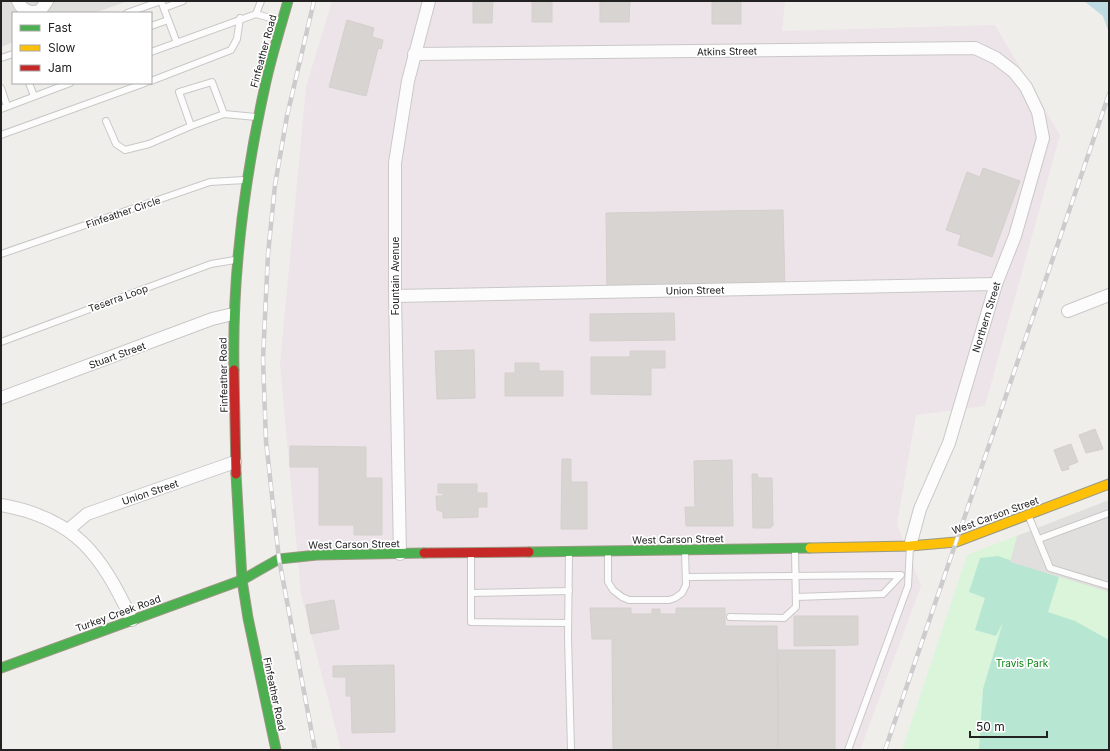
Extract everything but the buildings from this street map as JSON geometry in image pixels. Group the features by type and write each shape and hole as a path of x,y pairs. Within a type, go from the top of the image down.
{"street":[{"path":"18,1 22,8 30,12 40,11 47,1"},
{"name":"Finfeather Road","path":"276,750 248,618 242,580 235,462 234,314 237,260 246,180 265,85 288,1"},
{"name":"Fountain Avenue","path":"400,554 395,296 395,163 403,108 414,54 429,1"},
{"name":"Atkins Street","path":"414,54 975,48 996,58 1014,72 1026,87"},
{"name":"Northern Street","path":"910,546 920,509 949,443 996,284 1015,236 1043,138 1038,112 1026,87"},
{"name":"Union Street","path":"395,296 996,284"},
{"path":"1068,311 1109,295"},
{"name":"Stuart Street","path":"1,398 212,319 234,314"},
{"name":"Union Street","path":"68,530 86,514 235,462"},
{"name":"West Carson Street","path":"242,580 279,559 317,555 910,546 956,542 1109,484"},
{"path":"1,505 27,509 68,530 90,550 104,566 132,620"},
{"name":"Turkey Creek Road","path":"1,668 242,580"}],"lane":[{"path":"130,12 161,1 177,42"},
{"path":"164,8 183,1"},
{"path":"256,14 260,2"},
{"path":"152,52 240,18 256,14 283,21"},
{"path":"152,81 231,50 237,39 240,18"},
{"path":"152,26 168,20"},
{"path":"1,58 12,54"},
{"path":"191,126 179,92 212,82 224,114"},
{"path":"29,84 34,96"},
{"path":"1,135 142,84"},
{"path":"1,88 4,107 60,85"},
{"path":"106,121 116,144 125,150 143,146 224,114 258,117"},
{"name":"Finfeather Circle","path":"1,254 210,182 246,180"},
{"name":"Teserra Loop","path":"1,342 211,264 237,260"},
{"path":"1039,538 1109,513"},
{"path":"1029,515 1050,568 1109,586"},
{"path":"848,750 908,586 910,575 910,546"},
{"path":"730,617 784,618 796,607 794,548"},
{"path":"608,551 608,582 613,590 629,600 669,600 675,598 686,585 687,577 685,550"},
{"path":"569,551 568,623 570,750"},
{"path":"471,553 471,622 568,623"},
{"path":"796,597 883,594 901,575"},
{"path":"687,577 910,575"},
{"path":"471,592 569,592"}],"shaded area":[{"path":"1,1 128,1 97,12 12,12 12,42 1,47"},
{"path":"332,1 785,1 782,31 995,25 1060,135 985,406 916,415 897,524 921,586 860,750 341,750 301,594 280,364 306,87"},
{"path":"1109,500 1109,592 1010,562 1017,536"}],"green space":[{"name":"Travis Park","path":"1109,500 1109,750 902,750 967,555"},
{"path":"998,556 1059,577 1048,612 1075,621 1109,640 1109,750 979,750 983,689 1003,622 996,636 975,630 985,598 969,592 980,558"}],"water":[{"path":"1084,1 1109,1 1109,33 1103,16"}],"railway":[{"path":"314,1 287,116 275,185 268,254 263,359 266,441 279,559 315,750"},
{"path":"885,750 1109,94"}],"traffic: fast":[{"path":"234,370 237,263 245,192 265,86 288,1"},
{"path":"236,474 242,580 248,618 276,750"},
{"path":"529,552 810,548"},
{"path":"1,668 242,580 279,559 317,555 424,553"}],"traffic: slow":[{"path":"810,548 910,546 956,542 1109,484"}],"traffic: jam":[{"path":"234,370 236,474"},
{"path":"424,553 529,552"}]}
